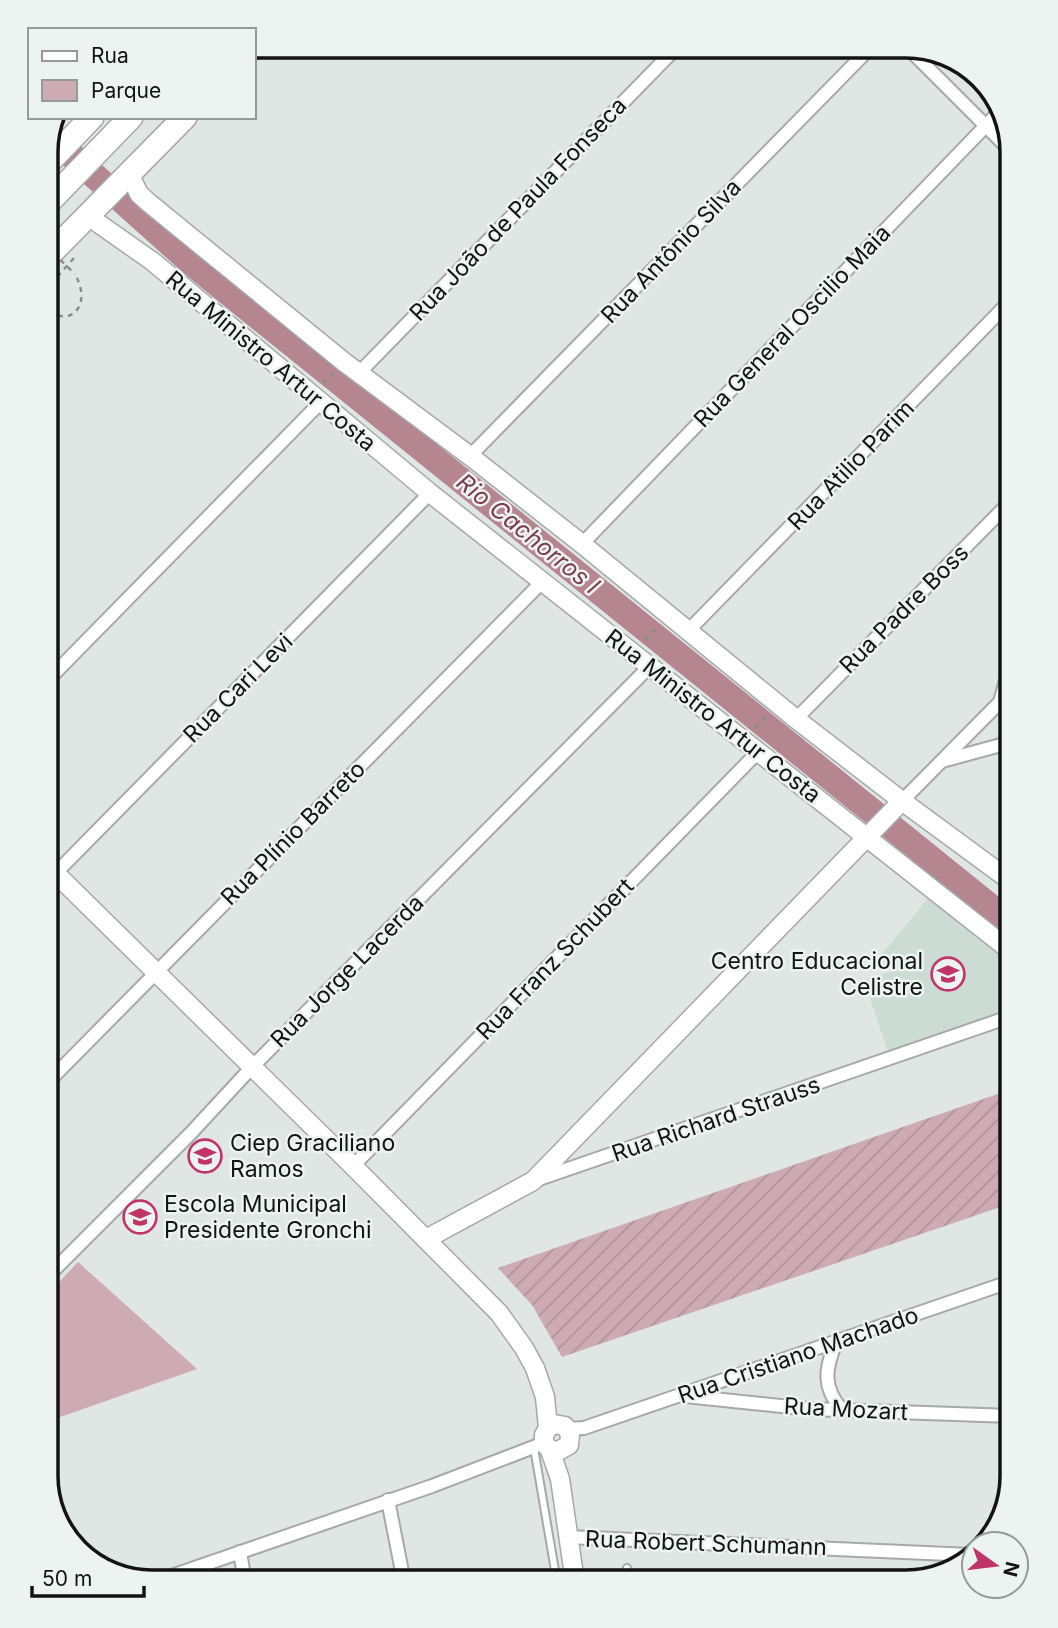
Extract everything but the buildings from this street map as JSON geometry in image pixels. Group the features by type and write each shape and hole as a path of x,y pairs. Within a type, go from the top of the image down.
{"highway":[{"path":"58,192 129,119"},
{"path":"58,246 183,119"},
{"path":"58,152 90,120"}],"street":[{"name":"Rua João de Paula Fonseca","path":"359,373 666,58"},
{"name":"Rua Antônio Silva","path":"470,456 861,58"},
{"path":"919,59 999,138"},
{"name":"Rua General Oscilio Maia","path":"582,544 994,118"},
{"name":"Rua Ministro Artur Costa","path":"126,177 149,203 359,373 470,456 689,630 897,806 1000,873"},
{"name":"Rua Ministro Artur Costa","path":"92,212 319,396 430,493 758,752 871,833 1000,941"},
{"name":"Rua Atilio Parim","path":"689,630 1000,312"},
{"path":"58,669 319,396"},
{"name":"Rua Cari Levi","path":"58,865 430,493"},
{"name":"Rua Padre Boss","path":"796,719 1000,513"},
{"name":"Rua Plínio Barreto","path":"58,1072 542,582"},
{"name":"Rua Jorge Lacerda","path":"58,1266 650,666"},
{"path":"533,1181 1000,702"},
{"path":"940,762 1000,746"},
{"name":"Rua Franz Schubert","path":"353,1166 758,752"},
{"path":"58,882 156,972 253,1067 426,1239 513,1330 535,1368 558,1438 560,1479 573,1570"},
{"name":"Rua Richard Strauss","path":"426,1239 533,1181 1000,1020"},
{"name":"Rua Cristiano Machado","path":"188,1570 558,1438 1000,1285"},
{"path":"836,1342 829,1363 827,1384 832,1398 842,1410"},
{"name":"Rua Mozart","path":"681,1395 746,1404 1000,1416"},
{"path":"388,1500 402,1570"},
{"name":"Rua Robert Schumann","path":"567,1537 957,1554"},
{"path":"240,1552 243,1570"}],"lane":[{"path":"557,1570 558,1438"}],"path":[{"path":"58,276 76,256"},
{"path":"58,258 75,274 82,288 82,300 76,311 67,316 58,314"},
{"path":"319,396 337,369"},
{"path":"640,645 660,623"},
{"path":"750,734 770,711"}],"shaded area":[{"name":"Centro Educacional Celistre","path":"934,891 1000,945 1000,1014 888,1052 864,980 901,968 883,953"}],"green space":[{"path":"1000,1093 1000,1207 562,1357 532,1305 498,1268"},
{"path":"78,1262 197,1369 58,1418 58,1283"}],"waterway":[{"name":"Rio Cachorros I","path":"58,144 194,265 1000,914"}],"place":[{"name":"Centro Educacional Celistre","path":"948,974"},
{"name":"Ciep Graciliano Ramos","path":"205,1156"},
{"name":"Escola Municipal Presidente Gronchi","path":"140,1217"}]}
